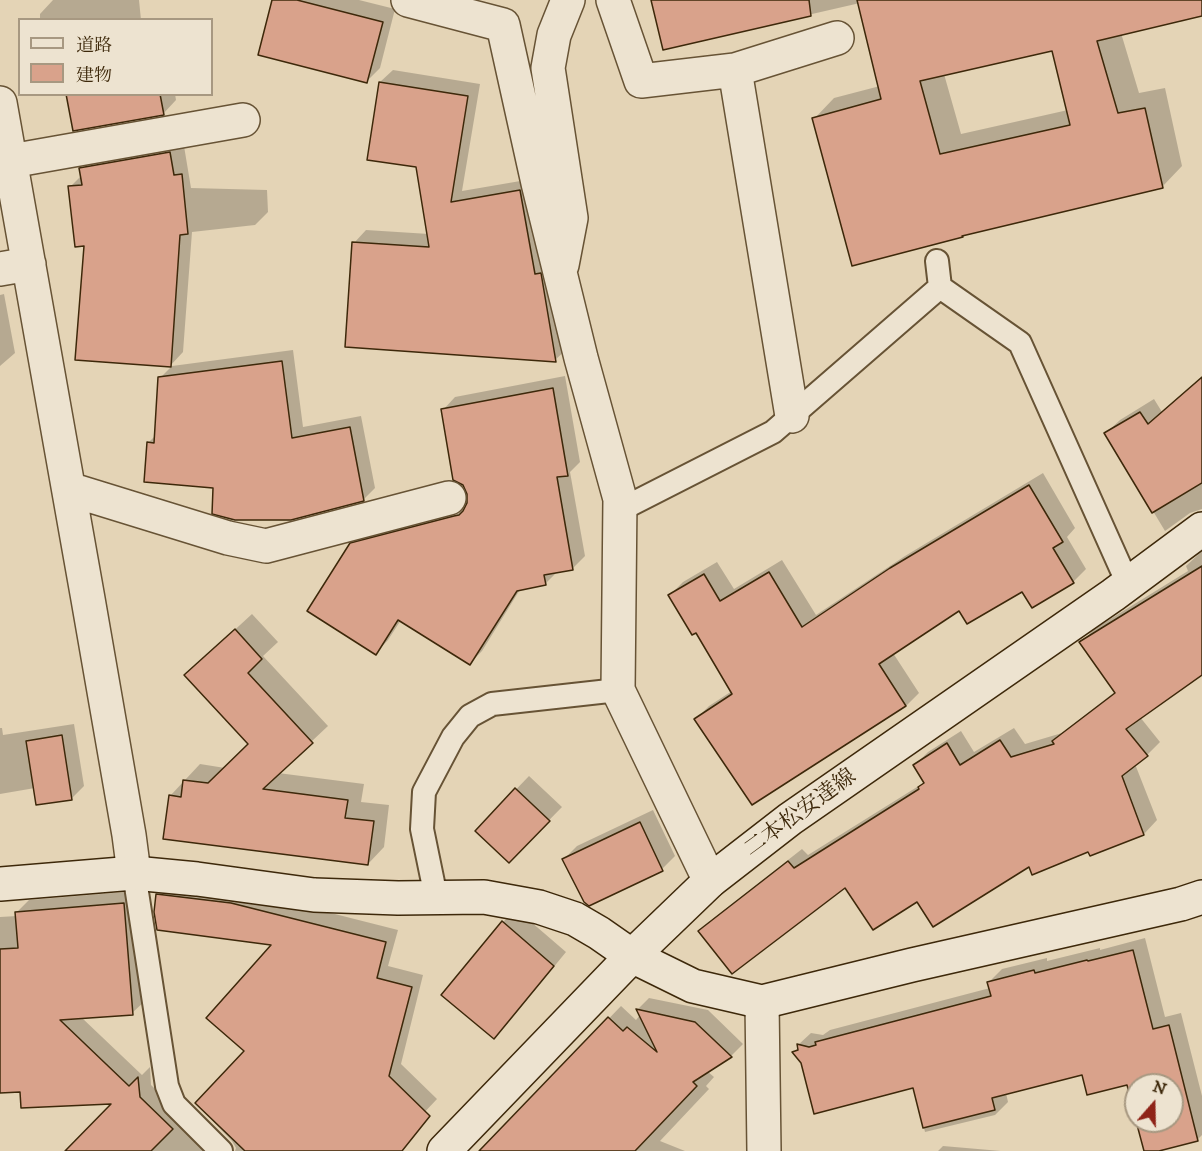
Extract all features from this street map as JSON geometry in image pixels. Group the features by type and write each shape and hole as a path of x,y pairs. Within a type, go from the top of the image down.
{"street":[{"path":"408,0 503,25 537,183 581,358 620,499 618,690 710,880"},
{"path":"560,275 571,218 548,68 554,35 568,0"},
{"path":"613,0 641,81 735,70 837,38"},
{"path":"735,70 792,416"},
{"path":"0,103 11,161 15,267 69,489 134,873"},
{"path":"11,161 243,120"},
{"path":"69,489 228,538 266,546 449,498"},
{"name":"二本松安達線","path":"444,1151 632,956 710,880 790,819 1128,584 1202,529"},
{"path":"0,884 134,873 314,895 398,898 484,897 539,907 575,920 599,933 632,956 693,986 762,1002 1202,897"},
{"path":"762,1002 764,1151"}],"lane":[{"path":"937,261 940,287 1020,343 1128,584"},
{"path":"620,510 773,432 940,287"},
{"path":"435,897 422,829 424,792 453,737 470,716 492,704 618,690"},
{"path":"134,873 167,1086 174,1104 221,1151"}],"building":[{"path":"272,0 297,0 383,22 367,83 258,55"},
{"path":"651,0 809,0 811,16 663,50"},
{"path":"857,0 1202,0 1202,16 1097,41 1118,113 1145,108 1163,188 962,236 852,266 812,118 881,99","holes":["1052,51 1070,125 940,154 920,81"]},
{"path":"379,82 468,96 451,202 520,190 535,274 541,273 556,362 345,347 352,242 429,247 416,167 367,160"},
{"path":"66,96 160,96 164,115 73,131"},
{"path":"170,152 174,175 182,174 188,234 180,235 171,367 75,360 84,246 75,247 68,186 82,185 79,168"},
{"path":"282,361 292,438 350,427 364,501 291,520 235,520 212,514 213,488 144,482 147,442 154,443 158,377"},
{"path":"1202,377 1202,483 1152,513 1104,433 1140,412 1148,424"},
{"path":"553,388 568,476 557,477 573,570 544,575 546,585 517,591 470,665 398,620 376,655 307,611 350,543 459,515 463,511 467,503 467,494 463,485 453,480 441,409"},
{"path":"1029,485 1063,542 1053,548 1074,583 1032,608 1022,592 967,624 959,611 879,664 906,706 752,805 694,719 732,694 696,633 692,635 668,595 704,574 720,601 769,572 802,627 890,568"},
{"path":"1202,566 1202,675 1126,729 1148,756 1122,776 1144,835 1090,856 1088,852 1032,875 1029,867 933,927 917,902 873,930 845,888 732,974 698,931 788,861 794,868 919,789 918,787 924,783 913,765 947,743 960,765 1000,740 1011,757 1054,744 1052,741 1115,693 1079,642"},
{"path":"235,629 262,659 248,673 313,743 263,789 348,800 345,818 374,821 368,865 163,839 169,795 181,797 183,780 208,783 248,744 184,675"},
{"path":"62,735 72,800 36,805 26,741"},
{"path":"515,788 550,821 509,863 475,831"},
{"path":"640,822 663,871 589,906 584,902 562,859"},
{"path":"156,894 231,903 386,942 377,978 412,987 389,1076 430,1116 402,1151 245,1151 195,1103 244,1051 206,1018 271,945 157,930 154,912"},
{"path":"124,903 133,1015 60,1020 129,1086 138,1077 140,1097 173,1129 151,1151 65,1151 111,1104 21,1108 20,1092 0,1093 0,949 18,948 15,912"},
{"path":"502,921 554,966 494,1039 441,995"},
{"path":"1133,950 1153,1029 1169,1025 1181,1073 1124,1073 1124,1086 1087,1095 1082,1075 992,1098 995,1110 923,1128 913,1088 814,1114 801,1063 792,1052 798,1050 797,1044 809,1047 816,1045 815,1042 991,996 987,982 1034,970 1035,973"},
{"path":"636,1009 695,1022 732,1057 693,1082 697,1086 635,1151 479,1151 608,1017 623,1031 627,1027 657,1052"},
{"path":"1184,1085 1198,1141 1159,1151 1144,1151 1139,1133 1184,1133"}]}
